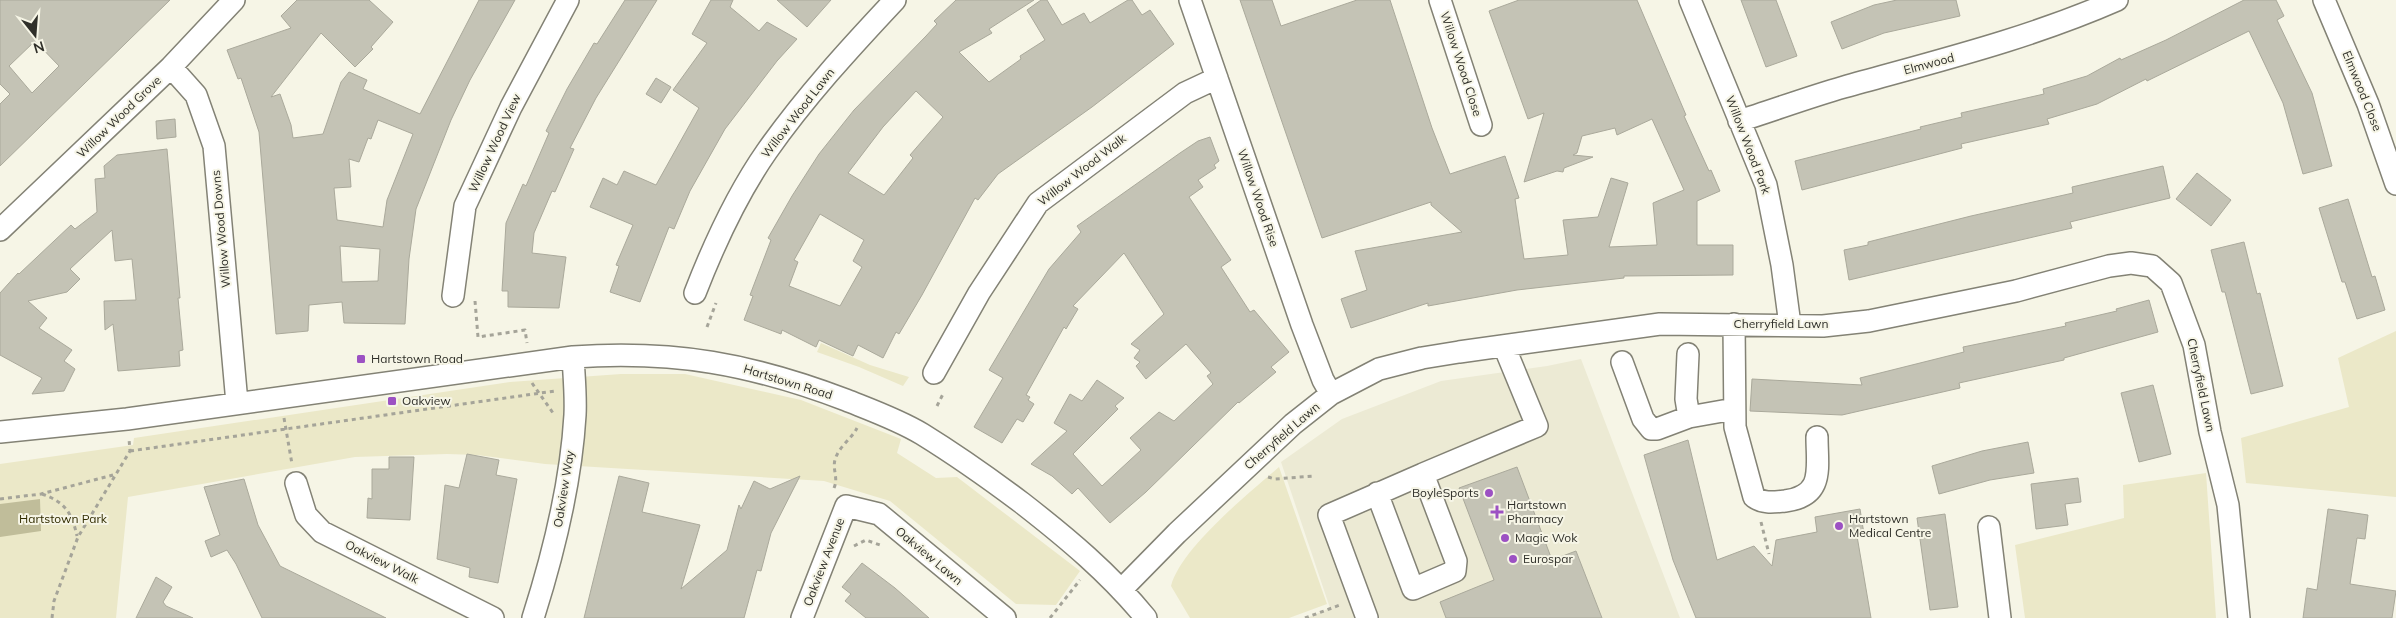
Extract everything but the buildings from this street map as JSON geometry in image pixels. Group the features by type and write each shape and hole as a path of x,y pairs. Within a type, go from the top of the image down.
{"street":[{"name":"Willow Wood Grove","path":"0,230 171,67 234,0"},
{"name":"Willow Wood View","path":"453,296 465,206 510,110 568,0"},
{"name":"Willow Wood Lawn","path":"695,293 717,240 766,152 811,94 895,0"},
{"name":"Willow Wood Rise","path":"1190,0 1302,325 1323,380 1331,394"},
{"name":"Willow Wood Park","path":"1690,0 1766,186 1782,265 1790,325"},
{"name":"Elmwood","path":"1739,121 1842,88 2007,42 2070,20 2117,0"},
{"name":"Elmwood Close","path":"2324,0 2368,104 2396,184"},
{"name":"Willow Wood Close","path":"1445,1 1480,125"},
{"name":"Willow Wood Downs","path":"171,67 196,95 214,146 237,403"},
{"name":"Willow Wood Walk","path":"934,373 979,293 1038,203 1185,93 1217,78"},
{"name":"Cherryfield Lawn","path":"1122,589 1248,465 1303,415 1331,394 1365,375 1403,362 1660,324 1823,326 1869,322 2016,291 2109,266 2131,263 2152,266 2171,283 2194,345 2210,432 2228,505 2239,618"},
{"path":"1734,324 1734,409 1737,436 1754,497 1761,502 1798,499 1810,492 1817,478 1817,437"},
{"path":"1367,618 1329,515 1538,426 1504,346"},
{"name":"Hartstown Road","path":"0,432 281,398 573,357 636,354 697,359 760,371 857,405 921,433 1005,490 1094,562 1122,589 1146,618"},
{"path":"1688,354 1686,399 1689,417"},
{"name":"Oakview Way","path":"533,618 552,557 566,488 575,414 573,357"},
{"path":"1622,362 1643,419 1651,429 1657,430 1689,417 1734,409"},
{"path":"1377,494 1413,589 1451,575 1455,571 1456,561 1424,474"},
{"name":"Oakview Walk","path":"296,484 306,515 322,532 493,618"},
{"name":"Oakview Avenue","path":"802,618 846,506"},
{"name":"Oakview Lawn","path":"846,506 879,514 1005,618"},
{"path":"1989,527 2000,618"}],"path":[{"path":"130,451 574,388"},
{"path":"281,398 296,484"},
{"path":"52,618 54,601 78,537 130,451 128,418"},
{"path":"1248,465 1256,473 1275,479 1314,476"},
{"path":"0,499 41,494 114,475"},
{"path":"41,494 57,500 69,512 78,537"},
{"path":"1761,502 1760,516 1769,554"},
{"path":"848,551 866,540 880,544 886,549"},
{"path":"1050,618 1094,562"},
{"path":"1305,618 1360,598"}],"shaded area":[{"path":"1581,359 1680,618 1307,618 1330,608 1281,462 1342,419 1441,381 1547,366"},
{"path":"40,499 41,531 0,537 0,504"}],"green space":[{"path":"2396,331 2396,497 2246,483 2241,438 2349,407 2338,358"},
{"path":"821,343 870,365 909,377 903,386 817,352"},
{"name":"Hartstown Park","path":"621,374 685,374 801,400 901,439 897,453 936,478 957,477 1080,571 1056,605 1016,604 890,501 824,481 545,464 477,455 355,457 128,497 116,618 0,618 0,464 133,445 134,438 510,382"},
{"path":"1279,467 1327,604 1289,618 1190,618 1171,586 1177,571 1188,555 1218,522"},
{"path":"2206,473 2216,618 2025,618 2015,545 2124,518 2123,485"}],"place":[{"name":"Hartstown Road","path":"361,359"},
{"name":"Oakview","path":"392,401"},
{"name":"BoyleSports","path":"1489,493"},
{"name":"Hartstown Pharmacy","path":"1497,512"},
{"name":"Hartstown Medical Centre","path":"1839,526"},
{"name":"Magic Wok","path":"1505,538"},
{"name":"Eurospar","path":"1513,559"}]}
